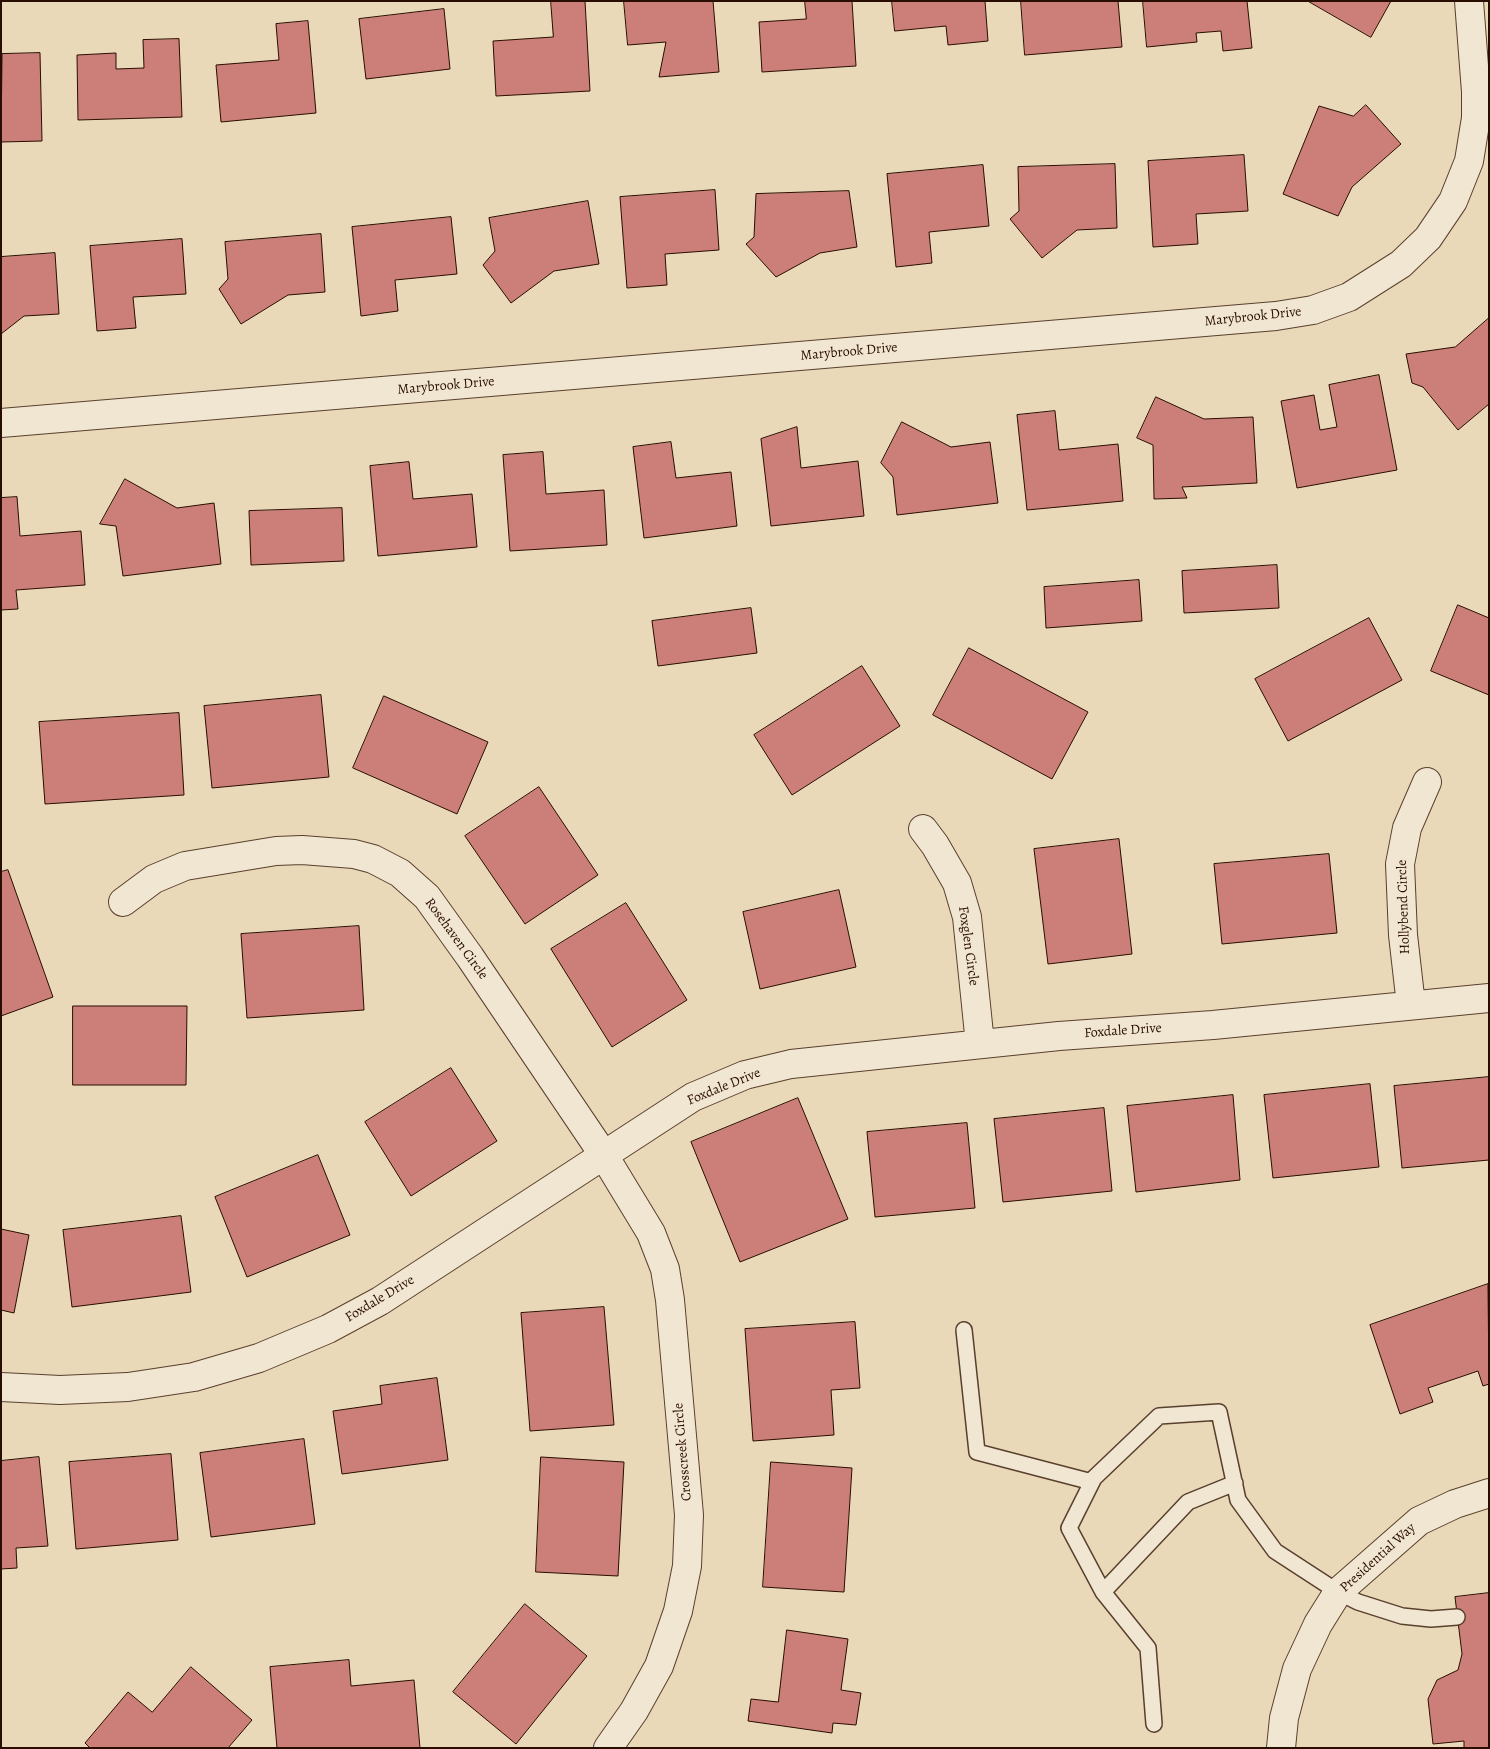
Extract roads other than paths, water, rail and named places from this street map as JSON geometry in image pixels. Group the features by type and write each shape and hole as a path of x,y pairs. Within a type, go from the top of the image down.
{"street":[{"name":"Marybrook Drive","path":"1,423 1276,316 1313,310 1349,297 1401,264 1428,238 1453,201 1468,160 1476,118 1476,92 1469,1"},
{"name":"Hollybend Circle","path":"1411,1006 1400,864 1407,828 1427,782"},
{"name":"Foxglen Circle","path":"923,829 935,844 957,883 967,917 980,1044"},
{"name":"Rosehaven Circle","path":"123,902 154,879 185,866 276,851 302,850 354,854 373,859 400,873 427,897 603,1154"},
{"name":"Foxdale Drive","path":"1,1387 60,1390 128,1388 194,1377 259,1358 328,1329 380,1301 693,1097 745,1075 791,1064 980,1044 1489,998"},
{"name":"Crosscreek Circle","path":"603,1154 651,1233 665,1270 670,1300 689,1515 687,1566 678,1612 658,1666 634,1711 608,1748"},
{"name":"Presidential Way","path":"1281,1748 1284,1718 1297,1669 1318,1624 1338,1592 1420,1521 1455,1504 1489,1493"}],"lane":[{"path":"964,1330 977,1452 1092,1482"},
{"path":"1154,1724 1148,1648 1103,1592 1069,1528 1094,1478 1159,1416 1219,1412 1238,1500 1276,1551 1338,1592 1358,1602 1402,1616 1431,1619 1457,1617"},
{"path":"1103,1592 1188,1502 1235,1483"}]}
